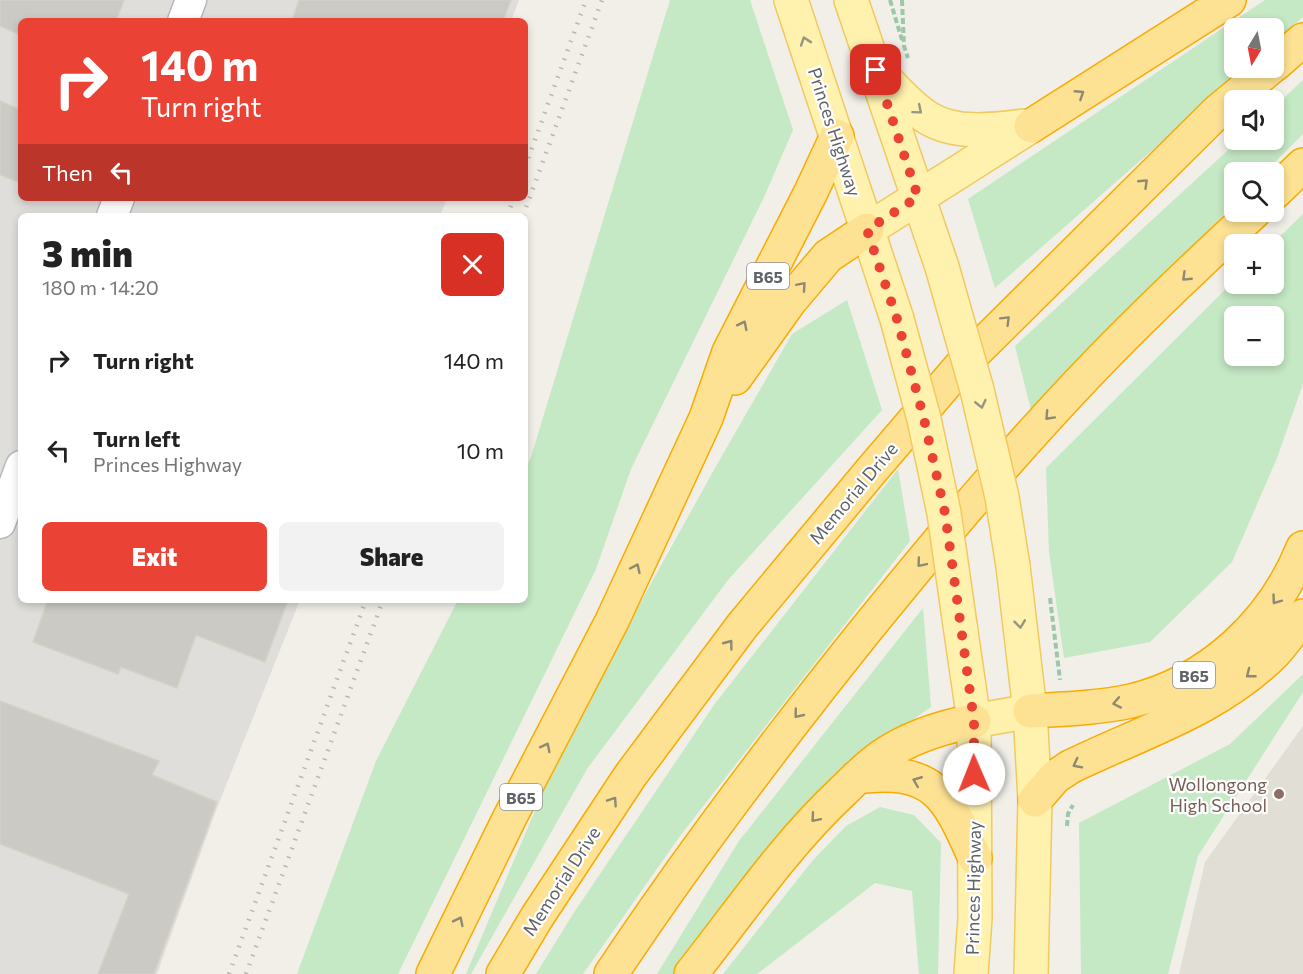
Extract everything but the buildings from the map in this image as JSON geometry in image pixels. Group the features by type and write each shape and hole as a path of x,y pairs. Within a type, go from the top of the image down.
{"highway":[{"name":"B65","path":"1031,126 1230,0"},
{"name":"Memorial Drive","path":"1284,56 1303,40"},
{"name":"Memorial Drive","path":"503,974 537,917 637,766 742,626 879,462 960,367 1218,111 1258,78"},
{"name":"B65","path":"433,974 509,819 612,621 706,418 729,352 837,136"},
{"path":"1284,183 1303,165"},
{"path":"611,974 660,901 778,739 915,570 1004,465 1096,365 1244,222"},
{"name":"B65","path":"706,418 790,301 828,256 867,230"},
{"name":"B65","path":"1030,711 1104,706 1157,693 1186,680 1232,648 1252,629 1281,593 1303,548"},
{"path":"1035,800 1055,777 1070,767 1179,717 1236,684 1275,652 1303,616"},
{"name":"B65","path":"691,974 786,852 822,810 857,777 882,757 913,740 941,728 974,721"},
{"path":"857,777 895,775 914,779 931,788 945,800 956,816 975,858"}],"main road":[{"name":"Princes Highway","path":"791,0 897,319 924,419 945,513 974,721 975,918 971,974"},
{"path":"851,0 942,267 977,390 1002,497 1013,566 1030,711 1035,800 1031,974"},
{"path":"876,70 915,108 928,118 941,123 956,128 986,130 1031,126"},
{"name":"B65","path":"867,230 1031,126"},
{"name":"B65","path":"974,721 1030,711"}],"street":[{"path":"184,18 191,0"},
{"path":"0,523 18,474"}],"path":[{"path":"890,0 912,66"},
{"path":"902,0 904,46"}],"shaded area":[{"path":"0,0 519,0 512,18 18,18 18,201 446,201 441,213 18,213 18,603 299,603 217,808 157,974 0,974"},
{"name":"Wollongong High School","path":"1303,726 1303,974 1179,974 1205,862"}],"green space":[{"path":"670,0 750,0 793,130 764,197 631,469 596,569 398,974 297,974 376,761 456,603 528,603 528,464"},
{"path":"1265,0 1303,0 1303,17 1284,34 1284,18 1238,18"},
{"path":"1224,27 1224,78 1235,78 995,288 968,199"},
{"path":"1303,80 1303,134 1275,162 1224,162 1224,214 1031,410 1015,346 1228,150 1284,150 1284,98"},
{"path":"1303,214 1303,384 1277,458 1232,562 1150,642 1064,658 1049,552 1046,468 1224,291 1224,294 1284,294 1282,234"},
{"path":"847,300 882,410 728,580 587,769 471,974 466,974 566,737 715,468 792,334"},
{"path":"898,469 910,541 680,836 583,974 536,974 573,914 714,705"},
{"path":"923,608 931,707 846,766 678,974 657,974 739,841"},
{"path":"1303,674 1303,692 1198,856 1168,974 1081,974 1079,823 1230,744"},
{"path":"880,807 914,815 941,843 938,974 919,974 912,891 875,883 757,974 723,974 813,860 846,826"}],"railway":[{"path":"528,159 586,0"},
{"path":"524,213 602,0"},
{"path":"508,213 513,201"},
{"path":"229,974 365,603"},
{"path":"246,974 382,603"}],"place":[{"name":"Wollongong High School","path":"1279,794"}],"route":[{"path":"876,70 918,197 867,230 897,319 924,419 945,513 974,721 974,774"}]}
